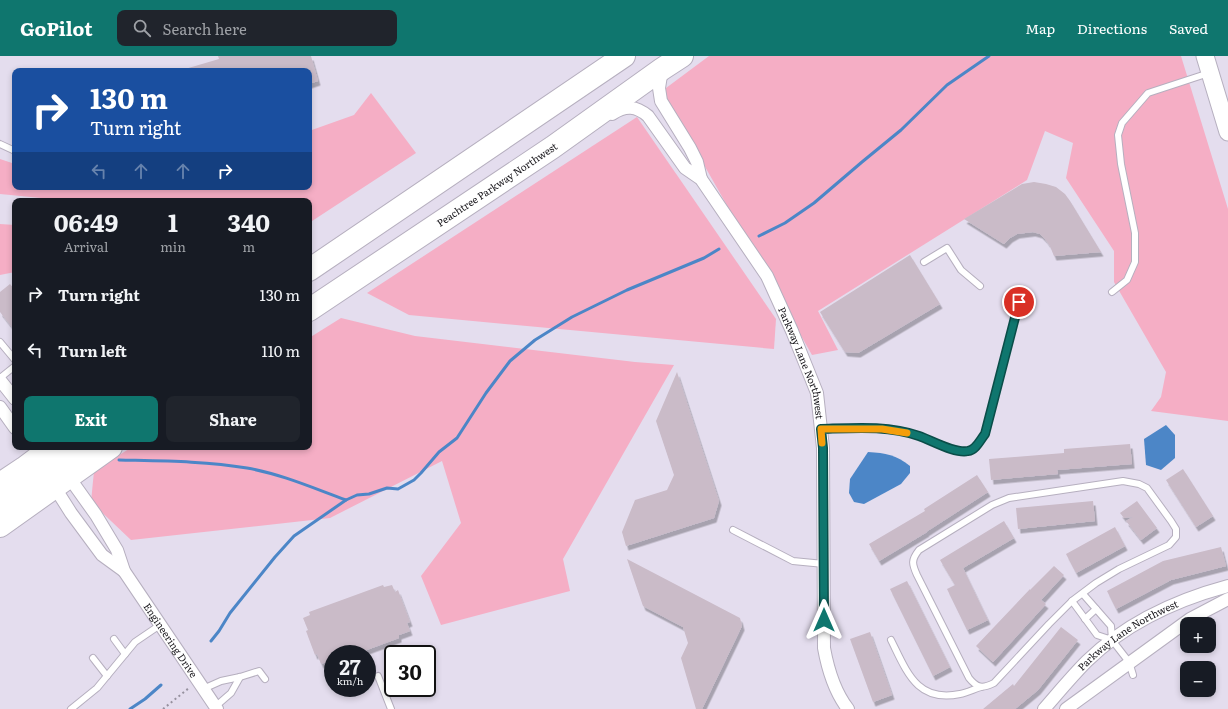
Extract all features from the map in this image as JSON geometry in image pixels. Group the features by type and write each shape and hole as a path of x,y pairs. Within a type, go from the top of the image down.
{"highway":[{"path":"312,268 624,56"},
{"name":"Peachtree Parkway Northwest","path":"312,308 522,166 553,147 682,56"},
{"path":"0,484 76,450"},
{"path":"0,503 50,462 99,450"},
{"path":"0,526 50,462"}],"street":[{"path":"1205,56 1228,132"},
{"name":"Parkway Lane Northwest","path":"662,69 659,88 661,101 690,148 697,162 701,179 767,276 792,331 817,393 823,448 824,648 827,663 837,691 848,709"},
{"name":"Parkway Lane Northwest","path":"553,147 585,132 620,109 636,109 648,116 685,168 701,179"},
{"path":"0,379 12,395"},
{"path":"0,407 12,424"},
{"name":"Engineering Drive","path":"50,462 71,514 102,556 124,570"},
{"name":"Engineering Drive","path":"50,462 96,515 117,550 124,570 217,708"},
{"name":"Parkway Lane Northwest","path":"1044,709 1087,661 1112,640 1137,623 1164,608 1186,599 1228,586"},
{"name":"Parkway Lane Northwest","path":"1066,709 1190,619 1228,599"}],"lane":[{"path":"1112,292 1127,280 1135,262 1135,233 1120,156 1118,135 1122,123 1148,93 1210,72"},
{"path":"0,144 12,150"},
{"path":"924,262 947,248 961,270 980,286"},
{"path":"821,429 882,429 918,435 960,451 968,451 976,447 985,434 1019,302"},
{"path":"0,342 12,356"},
{"path":"0,379 12,369"},
{"path":"891,640 910,678 930,693 936,695 961,694 994,683 1072,601 1096,583 1119,569 1169,545 1176,537 1176,529 1147,488 1139,484 1123,481 1009,498 992,504 919,550 913,557 913,566 917,575 969,678 974,684 981,687"},
{"path":"733,530 793,561 824,564"},
{"path":"1083,594 1111,626 1112,640"},
{"path":"1072,601 1097,635 1112,640 1130,662 1133,675"},
{"path":"1085,619 1096,609"},
{"path":"71,709 97,688 135,642 160,625"},
{"path":"114,639 125,654"},
{"path":"93,658 107,676"},
{"path":"203,689 221,680 240,678 259,670 265,679"},
{"path":"378,676 391,709"},
{"path":"217,708 231,693 240,678"}],"path":[{"path":"163,709 189,688"}],"shaded area":[{"path":"709,56 1181,56 1228,209 1228,421 1151,411 1161,397 1166,372 1114,282 1114,251 1066,178 1073,143 1045,131 1027,180 818,311 838,350 812,355 662,91"},
{"path":"371,93 416,153 312,221 312,198 41,198 0,194 0,159 12,163 12,190 312,190 312,130 354,115"},
{"path":"637,117 776,319 774,349 409,315 367,293"},
{"path":"0,224 12,225 12,273 0,275"},
{"path":"341,318 415,336 635,362 674,365 563,559 570,591 441,625 421,576 461,523 442,461 330,518 131,540 91,502 94,471 127,450 312,450 312,336"}],"water":[{"path":"1166,425 1175,435 1175,458 1161,470 1146,465 1144,439"},
{"path":"868,452 886,454 900,459 910,466 910,473 901,484 864,504 854,502 849,493 850,479"}],"building":[{"path":"218,56 311,56 318,81 312,83 312,68 188,68 219,59"},
{"path":"1034,182 1056,187 1065,194 1101,252 1054,256 1045,239 1040,234 1033,232 1017,234 1004,244 964,219 1022,184"},
{"path":"910,255 940,304 858,353 845,352 820,312"},
{"path":"10,284 12,286 12,327 0,312 0,292"},
{"path":"677,372 719,501 714,518 626,546 622,532 635,500 667,490 674,475 656,421"},
{"path":"1130,444 1132,464 1057,470 1058,474 991,480 989,459 1064,453 1064,449"},
{"path":"1183,469 1213,516 1196,527 1166,480"},
{"path":"977,475 988,492 879,561 869,544 925,511 924,509"},
{"path":"1093,501 1095,521 1018,529 1016,508"},
{"path":"1137,501 1157,528 1141,540 1126,521 1133,517 1124,518 1120,513"},
{"path":"1004,521 1014,538 963,568 988,620 967,630 947,589 955,585 940,560"},
{"path":"1115,527 1125,546 1076,573 1066,554"},
{"path":"1221,547 1226,566 1171,580 1116,609 1107,591 1163,561"},
{"path":"627,559 740,618 742,626 702,709 696,709 681,658 688,643 683,627 643,606"},
{"path":"1054,566 1064,575 1041,600 1046,604 993,662 976,646"},
{"path":"907,581 950,667 933,676 890,589"},
{"path":"383,585 384,587 392,585 395,592 398,590 410,622 407,623 410,631 399,635 399,638 376,647 376,645 324,645 324,663 321,664 317,654 315,655 303,618 310,615 309,612"},
{"path":"1061,627 1078,640 1038,690 1015,709 983,709 1013,684 1014,686"},
{"path":"870,632 892,695 873,702 850,639"}],"waterway":[{"path":"759,236 785,223 814,203 901,130 947,85 989,56"},
{"path":"211,641 230,613 294,536 346,500 357,495 369,494 387,488 398,489 414,480 439,452 457,438 486,393 510,361 535,340 572,317 627,290 704,258 719,249"},
{"path":"119,460 167,461 247,468 285,478 346,500"},
{"path":"130,709 145,699 161,685"}],"slow traffic":[{"path":"822,443 821,429 861,428 882,429 907,433"}],"route":[{"path":"824,620 823,448 821,429 882,429 918,435 960,451 968,451 976,447 985,434 1019,302"}]}
